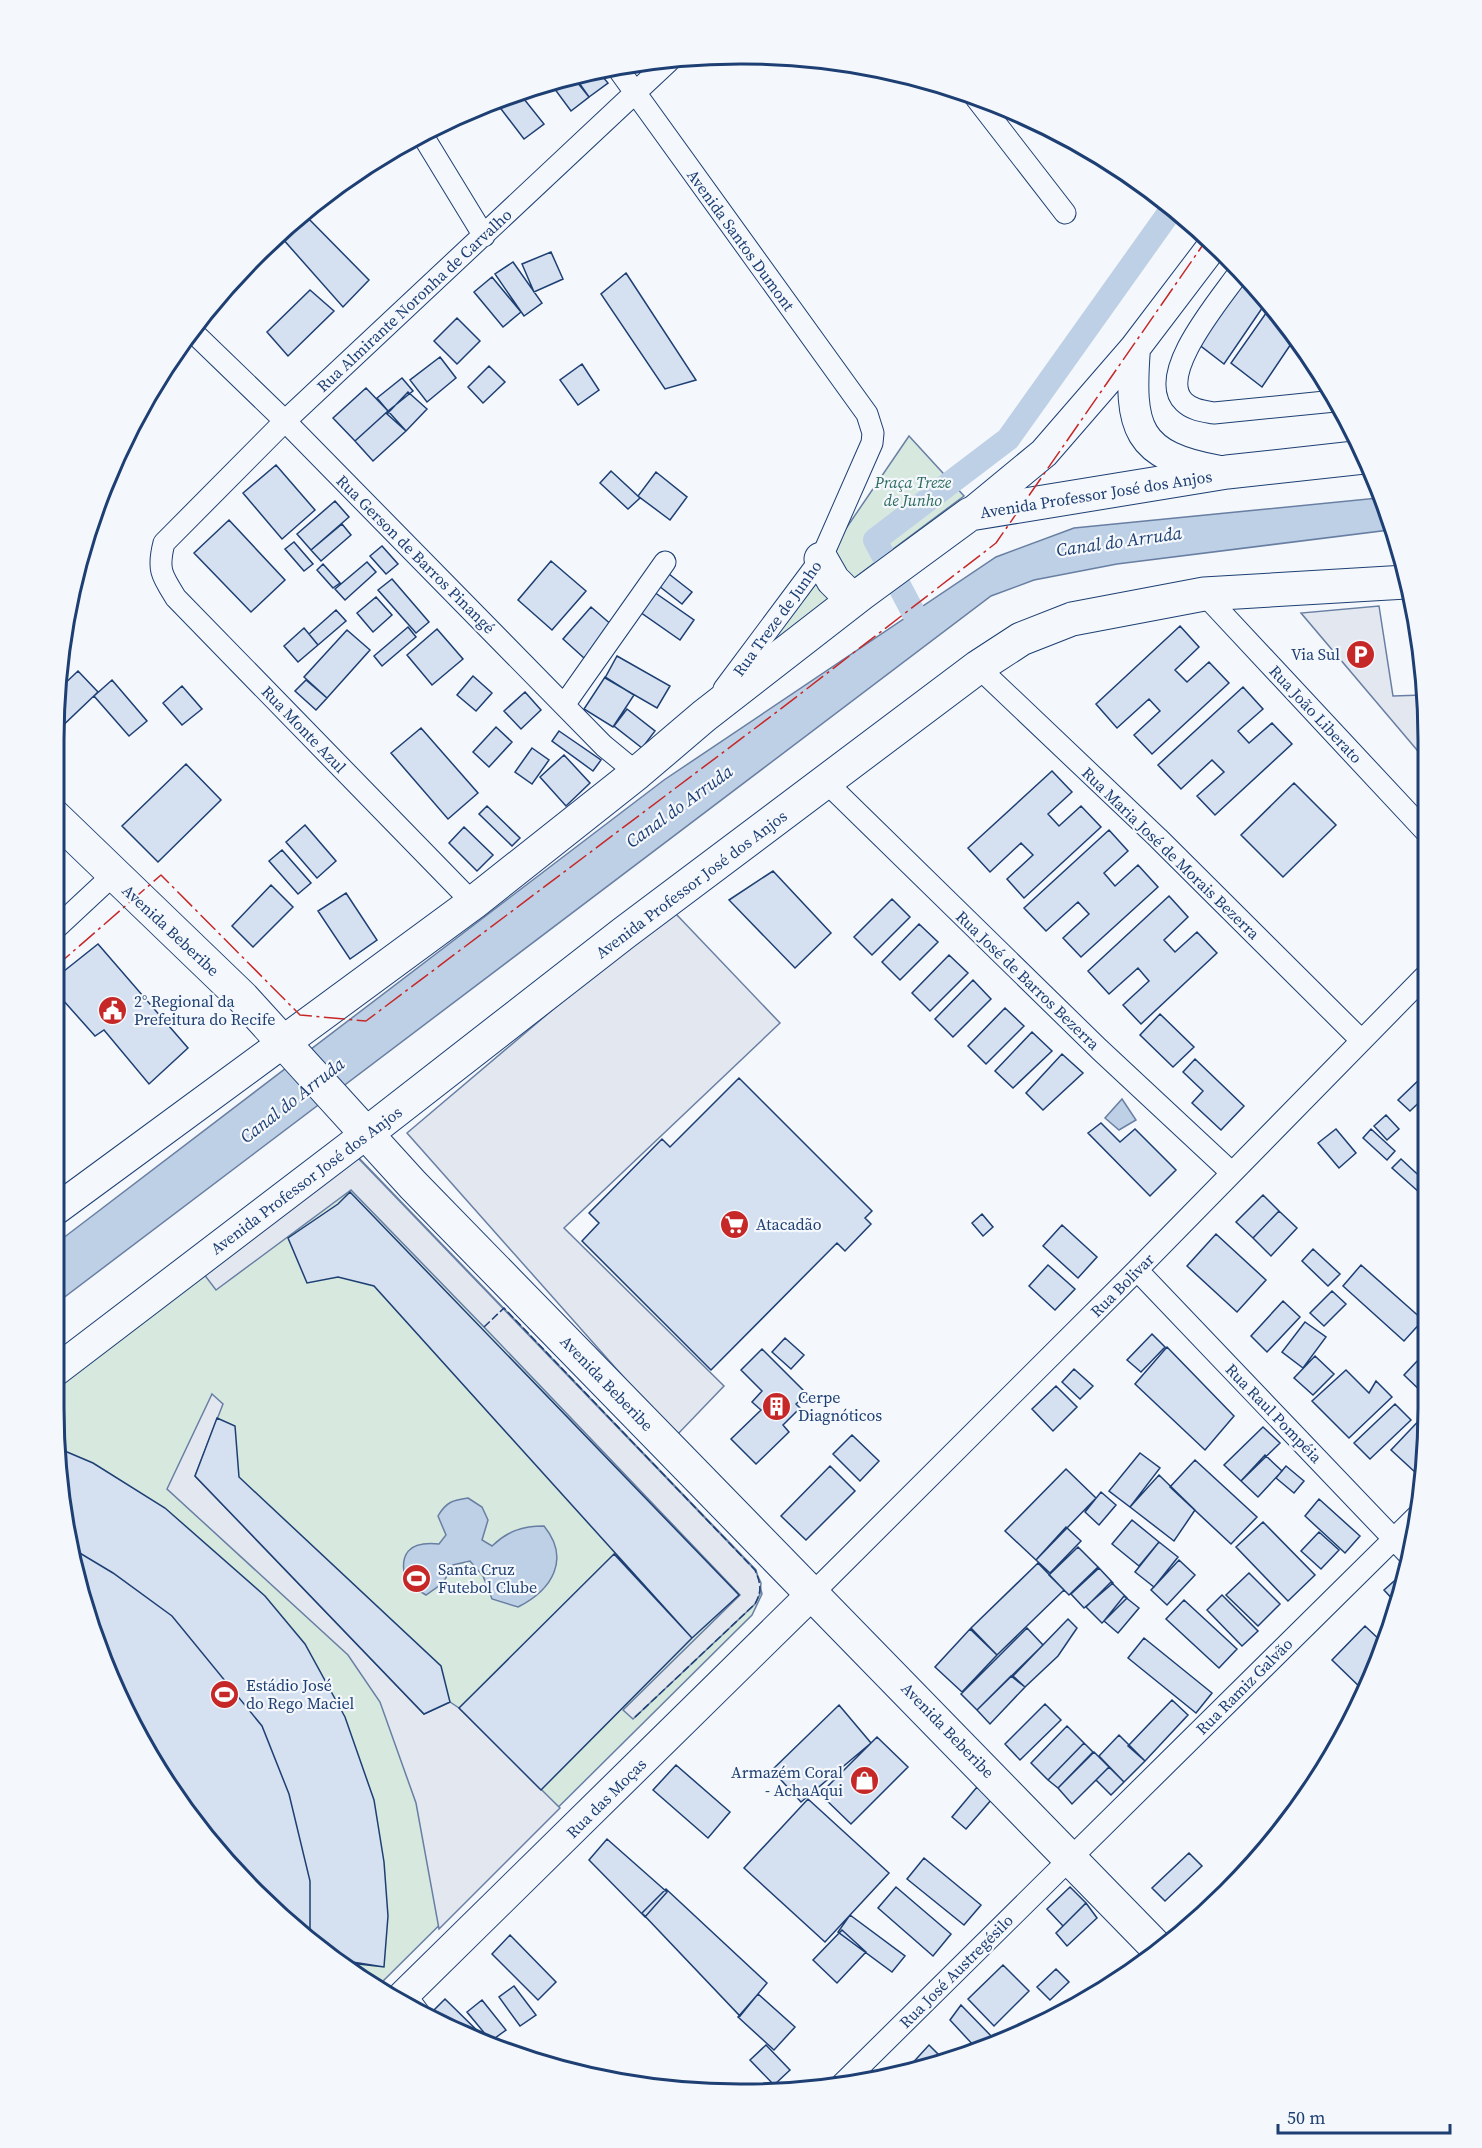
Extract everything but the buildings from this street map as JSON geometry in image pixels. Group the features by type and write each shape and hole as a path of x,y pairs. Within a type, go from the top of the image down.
{"main road":[{"name":"Avenida Professor José dos Anjos","path":"290,1050 637,773 704,716 857,597 970,514 1227,472 1355,458"},
{"path":"821,559 833,580 857,597"},
{"name":"Avenida Professor José dos Anjos","path":"366,1134 624,933 827,783 978,667 1021,639 1072,620 1204,594 1398,582"},
{"name":"Avenida Beberibe","path":"64,826 222,978 366,1134 1153,1944"}],"street":[{"name":"Rua Almirante Noronha de Carvalho","path":"164,543 285,421 660,69"},
{"name":"Avenida Santos Dumont","path":"622,75 867,414"},
{"path":"986,111 1065,213"},
{"path":"427,142 484,236"},
{"path":"970,514 1044,453 1135,348 1208,252"},
{"path":"1234,279 1188,346 1175,374 1177,390 1183,401 1196,410 1214,413 1326,402"},
{"name":"Rua Gerson de Barros Pinangé","path":"198,337 285,421 604,746 637,773"},
{"path":"1135,348 1132,390 1135,415 1142,434 1154,448 1189,466 1227,472"},
{"name":"Rua Treze de Junho","path":"704,716 821,559 872,443 873,434 867,414"},
{"name":"Rua Monte Azul","path":"164,543 159,562 176,598 473,903"},
{"path":"564,705 665,562"},
{"name":"Rua João Liberato","path":"1204,594 1418,823"},
{"name":"Rua Maria José de Morais Bezerra","path":"978,667 1158,838 1360,1040"},
{"name":"Rua José de Barros Bezerra","path":"827,783 1099,1049 1232,1173"},
{"path":"64,921 113,875"},
{"name":"Rua Bolivar","path":"813,1593 1137,1270 1418,983"},
{"name":"Avenida Professor José dos Anjos","path":"64,1204 290,1050"},
{"name":"Avenida Professor José dos Anjos","path":"64,1364 366,1134"},
{"name":"Rua Raul Pompéia","path":"1137,1270 1403,1548"},
{"name":"Rua Ramiz Galvão","path":"1071,1857 1407,1526"},
{"name":"Rua das Moças","path":"412,1998 813,1593"},
{"name":"Rua José Austregésilo","path":"852,2074 1071,1857"}],"green space":[{"name":"Praça Treze de Junho","path":"909,436 964,496 853,579 830,552"},
{"path":"815,575 838,594 760,656"},
{"name":"Santa Cruz Futebol Clube","path":"358,1157 756,1570 762,1594 752,1615 383,1981 329,1944 295,1916 232,1853 179,1783 134,1706 100,1624 77,1539 66,1451 64,1378"}],"shaded area":[{"name":"Via Sul","path":"1379,606 1393,696 1416,695 1418,751 1301,613"},
{"path":"676,914 780,1023 564,1228 724,1386 676,1436 407,1133 616,956"},
{"path":"358,1158 755,1570 761,1583 760,1594 755,1604 633,1719 623,1710 740,1595 484,1327 351,1190 216,1290 203,1273"},
{"path":"212,1394 223,1404 195,1476 424,1714 450,1702 459,1708 560,1808 439,1929 416,1803 380,1702 348,1655 167,1489"}],"water":[{"name":"Canal do Arruda","path":"1372,499 1384,531 1117,564 1034,580 991,596 64,1297 64,1237 664,780 996,557 1074,528"},
{"path":"1122,1099 1136,1120 1119,1130 1105,1118"},
{"path":"468,1498 482,1507 488,1520 482,1540 492,1546 510,1533 529,1527 544,1526 552,1538 557,1562 554,1572 540,1592 518,1607 492,1599 483,1576 470,1561 453,1565 443,1583 426,1595 406,1583 404,1564 408,1551 420,1545 439,1544 446,1535 438,1516 450,1502"}],"waterway":[{"path":"921,627 875,540 1008,439 1167,216"}],"fence":[{"path":"484,1327 504,1308 755,1570 757,1575 760,1591 755,1604 633,1719"}],"power":[{"path":"64,959 161,875 300,1015 366,1021 778,711 996,543 1202,246"}],"place":[{"name":"Via Sul","path":"1361,654"},
{"name":"2° Regional da Prefeitura do Recife","path":"113,1010"},
{"name":"Atacadão","path":"735,1224"},
{"name":"Cerpe Diagnóticos","path":"777,1406"},
{"name":"Santa Cruz Futebol Clube","path":"417,1578"},
{"name":"Estádio José do Rego Maciel","path":"225,1694"},
{"name":"Armazém Coral - AchaAqui","path":"864,1781"}]}
